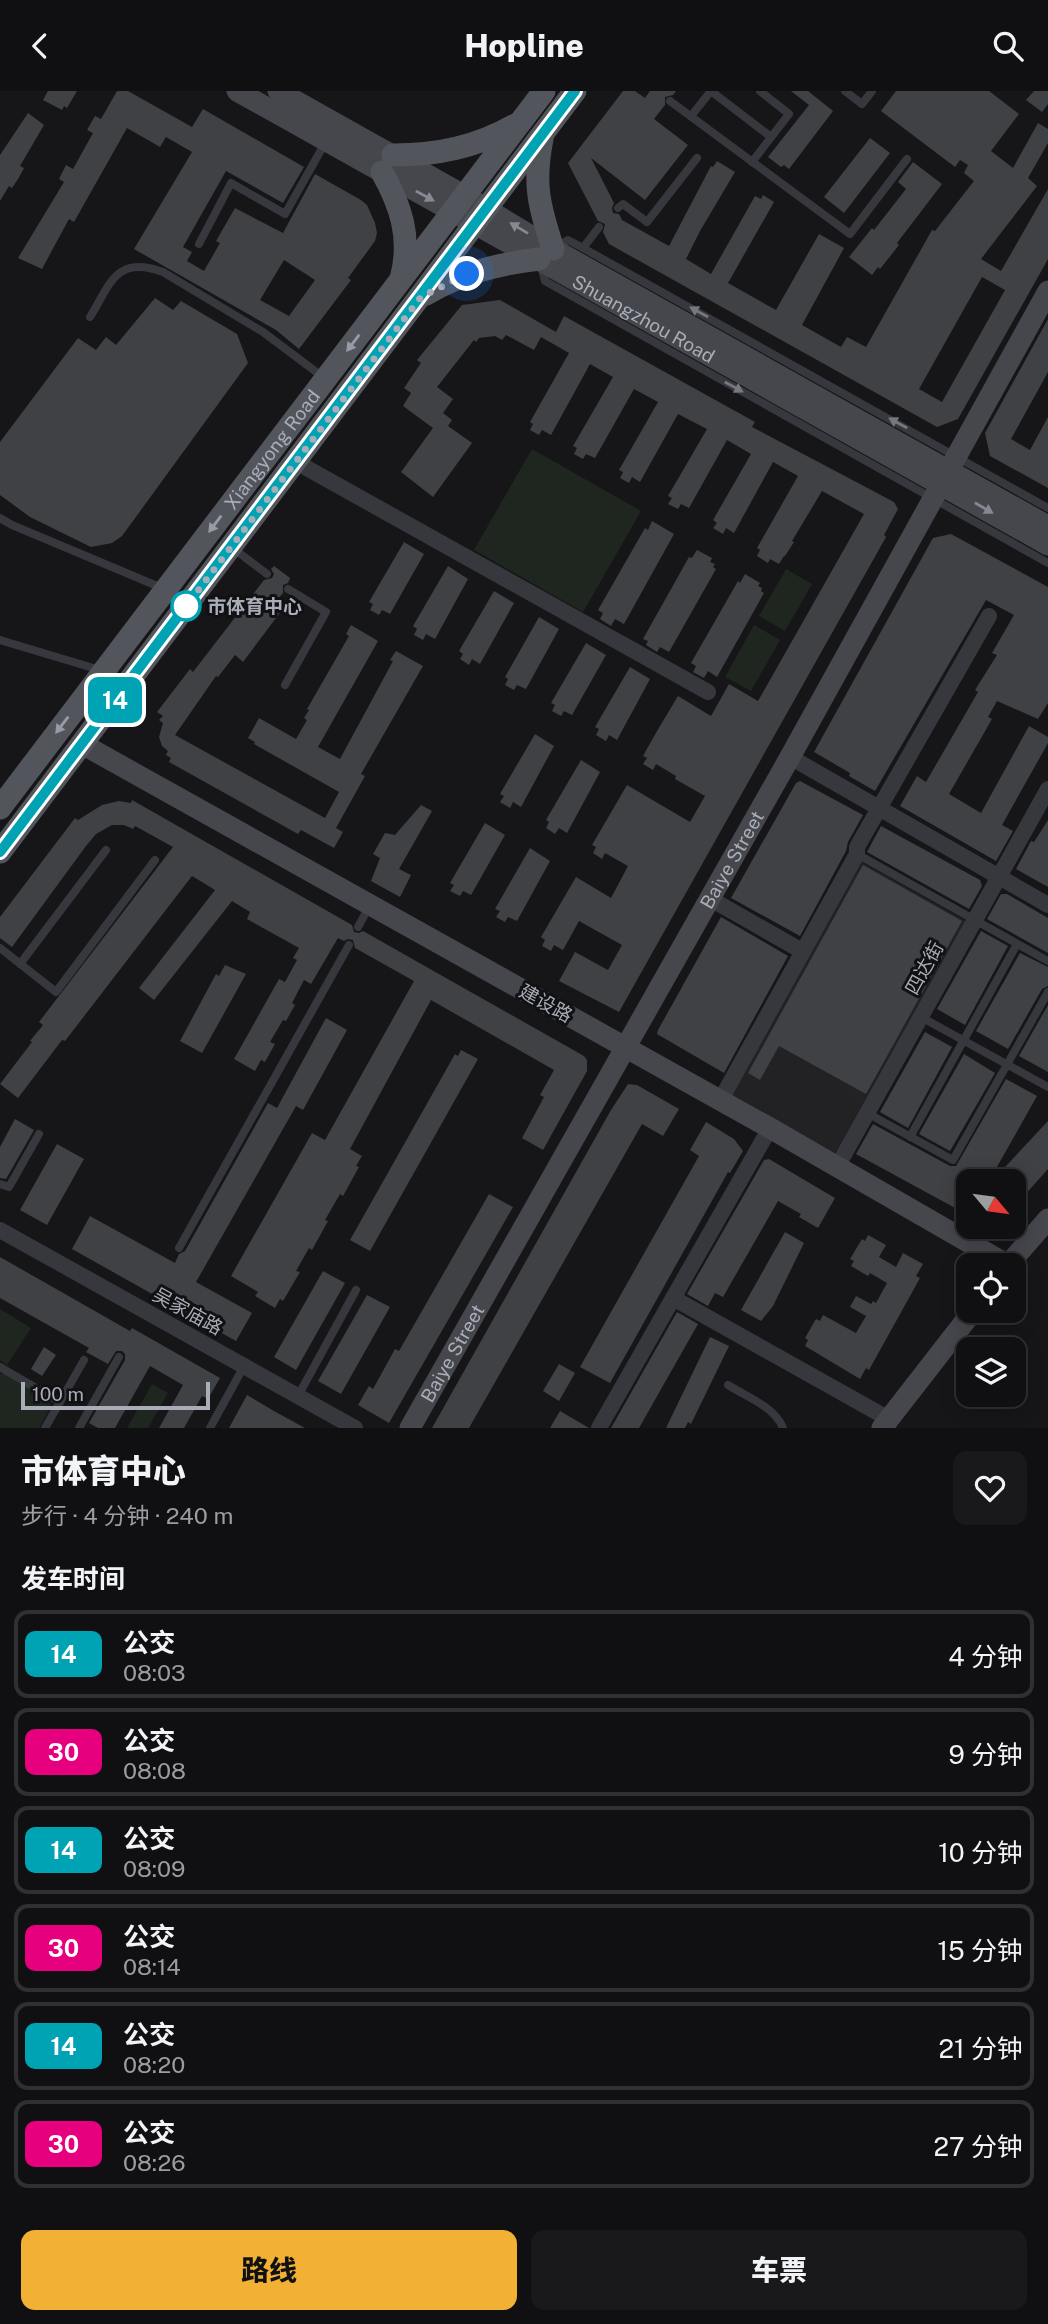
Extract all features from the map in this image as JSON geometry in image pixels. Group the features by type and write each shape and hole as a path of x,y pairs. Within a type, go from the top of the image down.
{"main road":[{"name":"Xiangyong Road","path":"0,808 544,91"},
{"name":"Xiangyong Road","path":"0,852 575,91"},
{"path":"400,281 406,257 406,236 388,164 414,155 458,149 496,136 521,122"},
{"path":"421,297 448,281 476,271 546,254 537,185 543,133"},
{"path":"380,307 401,323"}],"street":[{"name":"Shuangzhou Road","path":"237,91 388,164 945,477 1048,526"},
{"name":"Shuangzhou Road","path":"278,91 324,132"},
{"name":"Baiye Street","path":"410,1428 790,757 1048,291"},
{"path":"296,461 708,692"},
{"name":"Shuangzhou Road","path":"945,477 1048,545"},
{"path":"720,1101 857,855 857,848 879,808 989,616"},
{"name":"建设路","path":"82,744 770,1128 987,1253"},
{"path":"790,757 1048,905"},
{"name":"四达街","path":"837,1167 1048,789"},
{"path":"709,898 802,951"},
{"path":"599,1428 770,1128"},
{"path":"1018,1253 1048,1219"},
{"name":"吴家庙路","path":"0,1230 355,1428"},
{"path":"673,1298 886,1424 964,1323"}],"lane":[{"path":"691,116 711,91 771,137"},
{"path":"752,162 789,114 760,91"},
{"path":"845,91 862,104 872,91"},
{"path":"670,101 850,235 907,159"},
{"path":"199,244 232,183 285,214 324,132"},
{"path":"618,208 624,204 647,222 697,158"},
{"path":"583,248 599,227"},
{"path":"546,254 568,240 583,248 945,477 1048,563"},
{"path":"90,317 114,278 123,270 141,265 163,272 263,332 325,379"},
{"path":"945,477 1048,508"},
{"path":"0,518 165,589"},
{"path":"231,547 267,574"},
{"path":"285,685 326,612 288,589"},
{"path":"0,640 103,671"},
{"path":"20,964 106,849"},
{"path":"857,855 1048,961"},
{"path":"0,948 56,992 155,860"},
{"path":"358,927 370,905"},
{"path":"910,1137 1017,944"},
{"path":"179,1248 349,945"},
{"path":"867,1113 953,1160 1048,992"},
{"path":"920,1017 1048,1087"},
{"path":"0,1184 9,1187 38,1134"},
{"path":"298,1396 356,1290"},
{"path":"81,1427 119,1357"},
{"path":"46,1428 84,1360"},
{"path":"209,1428 244,1366"},
{"path":"0,1367 60,1402"},
{"path":"728,1385 772,1411 783,1428"}],"shaded area":[{"path":"532,449 641,511 583,612 474,550"},
{"path":"786,569 812,584 785,631 759,616"},
{"path":"754,625 780,640 751,691 725,677"},
{"path":"862,862 966,921 835,1153 730,1094"},
{"path":"0,1309 31,1328 7,1365 0,1360"},
{"path":"0,1374 9,1374 49,1400 50,1408 39,1428 0,1428"},
{"path":"152,1384 168,1393 148,1428 127,1428"}],"building":[{"path":"48,91 77,91 67,108 64,106 62,110 43,100"},
{"path":"117,91 128,91 192,127 203,109 304,167 283,203 226,171 183,247 192,252 187,261 204,271 220,243 216,241 235,208 283,233 315,174 367,205 375,223 375,241 348,278 351,280 299,349 276,330 134,249 192,152 166,137 160,147 127,128 74,222 69,219 42,269 18,258 64,182 59,179 66,165 73,169 93,133 87,130 95,116 101,119","holes":["284,260 315,280 289,316 260,300"]},
{"path":"623,91 635,91 645,98 650,91 676,91 665,97 665,105 654,119 688,145 645,200 591,158 614,203 613,213 619,214 622,220 669,246 711,166 717,161 735,172 686,259 711,274 755,196 761,199 763,195 774,202 728,283 776,310 819,234 844,248 802,325 841,347 847,337 866,347 932,230 935,231 974,181 964,173 968,165 960,160 955,167 881,111 896,91 989,91 1019,114 991,151 1013,168 1038,123 1048,129 1048,143 1028,178 1037,186 981,259 1001,271 1048,189 1048,259 958,419 937,427 609,244 603,232 605,224 598,221 568,163","holes":["982,277 1005,290 942,402 919,389"]},
{"path":"791,91 808,91 833,111 789,169 784,165 781,167 768,157 809,105"},
{"path":"1034,91 1048,91 1048,104 1042,112 1026,100"},
{"path":"28,113 44,125 20,166 24,168 18,179 12,188 9,186 0,201 0,155"},
{"path":"870,138 890,153 844,213 824,197"},
{"path":"913,162 942,184 897,243 899,245 872,275 849,257 906,189 898,182"},
{"path":"155,298 173,310 181,301 237,334 248,363 122,536 112,543 91,547 30,517 0,495 0,442 78,338 96,350 106,337 116,345"},
{"path":"500,300 556,332 564,316 755,422 752,427 894,502 898,509 884,535 886,537 619,1012 559,981 575,952 608,970 622,945 579,921 563,950 554,945 551,951 542,946 545,940 541,937 576,877 611,898 628,866 605,853 602,859 593,853 596,847 592,845 627,785 690,822 705,796 675,779 676,776 656,764 653,770 643,764 647,758 643,756 657,731 678,696 711,716 729,684 758,701 864,514 822,491 779,564 770,559 768,563 757,556 760,550 757,548 798,476 773,462 734,533 726,528 723,534 713,528 717,523 713,520 751,454 727,440 689,508 681,504 678,509 668,504 672,498 668,496 707,429 678,414 640,482 632,477 629,483 620,478 623,472 619,470 658,402 634,389 595,458 586,454 583,459 574,454 577,448 573,446 613,377 590,364 551,435 542,430 539,435 530,430 533,424 530,422 569,353 541,337 534,350 506,335 502,340 495,336 479,338 476,342 474,340 437,387 453,399 443,413 452,420 448,426 472,443 433,497 401,472 433,428 403,406 411,393 404,388 421,363 417,360 462,305"},
{"path":"1048,319 1048,372 1011,439 1030,450 1048,417 1048,488 990,456 985,433"},
{"path":"652,521 674,534 624,624 615,619 611,626 600,619 603,613 598,610 645,528 648,530"},
{"path":"951,534 1048,587 1048,703 1038,719 997,701 988,717 992,719 949,794 981,813 1029,726 1048,737 1048,743 1002,825 1013,831 996,861 900,806 917,776 926,782 978,692 975,690 997,655 992,653 1014,615 986,600 875,791 814,752 933,538"},
{"path":"404,542 424,554 390,614 382,610 379,615 370,610 373,604 369,602"},
{"path":"697,550 712,558 710,562 715,564 713,567 716,569 669,652 660,647 657,652 646,645 648,641 643,639 689,557 692,558"},
{"path":"274,566 290,578 288,583 283,585 283,593 277,600 285,606 243,662 235,655 218,677 216,676 175,735 325,818 339,792 254,744 255,742 248,738 259,718 296,739 307,720 304,718 309,710 307,709 349,636 346,634 351,625 378,641 318,747 340,759 396,651 423,666 361,774 365,776 336,828 343,832 334,848 301,830 298,834 169,762 171,758 166,755 168,751 162,746 159,737 163,723 159,720 163,716 157,712 190,669 193,672 264,580 272,578 274,574 271,569"},
{"path":"448,566 468,579 435,639 426,634 423,640 414,635 417,629 413,626"},
{"path":"745,574 760,583 758,586 764,593 717,677 708,671 704,678 693,672 696,666 691,663 738,581 740,583"},
{"path":"494,591 514,603 480,664 472,659 469,665 460,659 463,654 459,651"},
{"path":"539,617 559,629 526,689 517,685 514,690 505,685 508,679 505,677"},
{"path":"586,643 606,655 572,715 564,711 561,716 552,711 555,705 551,703"},
{"path":"630,667 650,679 617,740 609,735 606,741 596,735 599,729 595,727"},
{"path":"535,734 554,746 521,807 513,802 510,808 500,802 504,796 500,794"},
{"path":"581,760 600,772 567,833 559,828 555,834 546,828 549,822 546,820"},
{"path":"800,781 863,815 800,936 731,898 796,783"},
{"path":"132,800 352,925 354,932 363,931 584,1056 587,1060 587,1071 543,1150 522,1138 544,1097 540,1095 554,1070 431,1000 350,1149 362,1156 356,1166 359,1167 343,1196 340,1194 325,1220 328,1221 312,1250 309,1248 296,1271 300,1272 283,1301 280,1299 275,1308 255,1296 258,1292 231,1276 312,1133 325,1140 414,981 355,948 353,940 344,941 338,938 311,984 304,980 292,1003 295,1005 270,1042 275,1044 265,1062 261,1060 255,1071 234,1059 279,979 285,982 297,960 293,958 299,948 247,919 250,912 232,901 154,1000 139,988 215,890 192,876 18,1098 0,1084 43,1025 39,1022 173,847 135,826 133,829 124,825 112,825 96,834 86,846 12,947 0,938 0,917 75,818 78,820 102,805 119,801 131,803"},
{"path":"421,805 432,811 399,869 411,875 400,897 371,881 380,858 373,854 385,833 395,835"},
{"path":"1048,820 1048,887 1016,869 1031,841 1034,842"},
{"path":"485,823 505,835 471,895 463,891 460,896 450,891 454,885 450,883"},
{"path":"881,826 980,880 982,886 969,909 867,852"},
{"path":"530,848 550,861 517,921 508,917 505,922 496,917 500,911 495,909"},
{"path":"863,865 962,921 866,1094 779,1046 760,1080 748,1073"},
{"path":"1001,894 1007,894 1048,918 1048,953 987,919"},
{"path":"721,917 788,956 724,1073 657,1034"},
{"path":"981,931 1008,946 965,1025 937,1009"},
{"path":"1020,953 1048,967 1048,986 1042,989 1008,1049 976,1031"},
{"path":"225,965 246,974 202,1053 180,1041 216,974 219,976"},
{"path":"1048,1005 1048,1072 1019,1056"},
{"path":"326,1018 347,1030 303,1110 296,1106 196,1282 252,1313 236,1341 72,1249 90,1216 175,1263 179,1254 185,1251 268,1103 277,1108"},
{"path":"925,1032 952,1047 908,1128 880,1112"},
{"path":"461,1050 478,1059 370,1251 350,1240 455,1054 458,1056"},
{"path":"964,1054 995,1073 950,1151 919,1134"},
{"path":"1006,1079 1037,1096 996,1169 956,1169 956,1208 856,1154 873,1124 950,1166 956,1166"},
{"path":"628,1084 637,1085 679,1109 663,1136 642,1124 469,1428 432,1428 611,1110"},
{"path":"15,1119 34,1130 6,1179 0,1178 0,1147"},
{"path":"1048,1121 1048,1169 1026,1194 1026,1169 1003,1169"},
{"path":"706,1122 734,1139 743,1151 730,1173 728,1172 610,1383 580,1367 699,1156 690,1150"},
{"path":"57,1144 84,1159 47,1225 20,1210"},
{"path":"769,1159 835,1198 818,1228 778,1201 723,1297 715,1293 708,1306 687,1294 764,1160"},
{"path":"489,1194 513,1207 389,1423 358,1405 369,1386 373,1389 395,1349 399,1351"},
{"path":"785,1232 804,1243 773,1306 761,1321 741,1310"},
{"path":"868,1235 886,1245 879,1257 896,1267 903,1253 923,1264 916,1276 920,1278 869,1370 866,1368 860,1379 805,1346 808,1340 805,1338 816,1319 820,1321 823,1315 856,1333 866,1316 850,1307 856,1296 871,1304 873,1301 876,1303 887,1283 851,1266 854,1261 850,1259 862,1239 865,1241"},
{"path":"0,1257 130,1331 132,1328 220,1378 208,1399 202,1396 184,1428 159,1428 183,1385 150,1366 115,1428 98,1428 89,1423 125,1360 125,1354 116,1351 108,1364 86,1352 89,1348 0,1298"},
{"path":"323,1271 345,1283 296,1370 274,1357"},
{"path":"367,1295 390,1307 341,1394 318,1381"},
{"path":"677,1312 698,1324 639,1428 611,1428"},
{"path":"710,1337 729,1346 691,1424 688,1422 685,1428 666,1428"},
{"path":"44,1347 56,1355 42,1376 31,1369"},
{"path":"559,1364 575,1373 559,1401 543,1391"},
{"path":"247,1395 274,1411 305,1428 229,1428"},
{"path":"560,1411 589,1428 550,1428"}],"bus line":[{"name":"14","path":"0,852 575,91"}],"place":[{"name":"市体育中心","path":"186,606"}],"route":[{"path":"186,606 181,613 421,297 448,281 467,274"}]}
